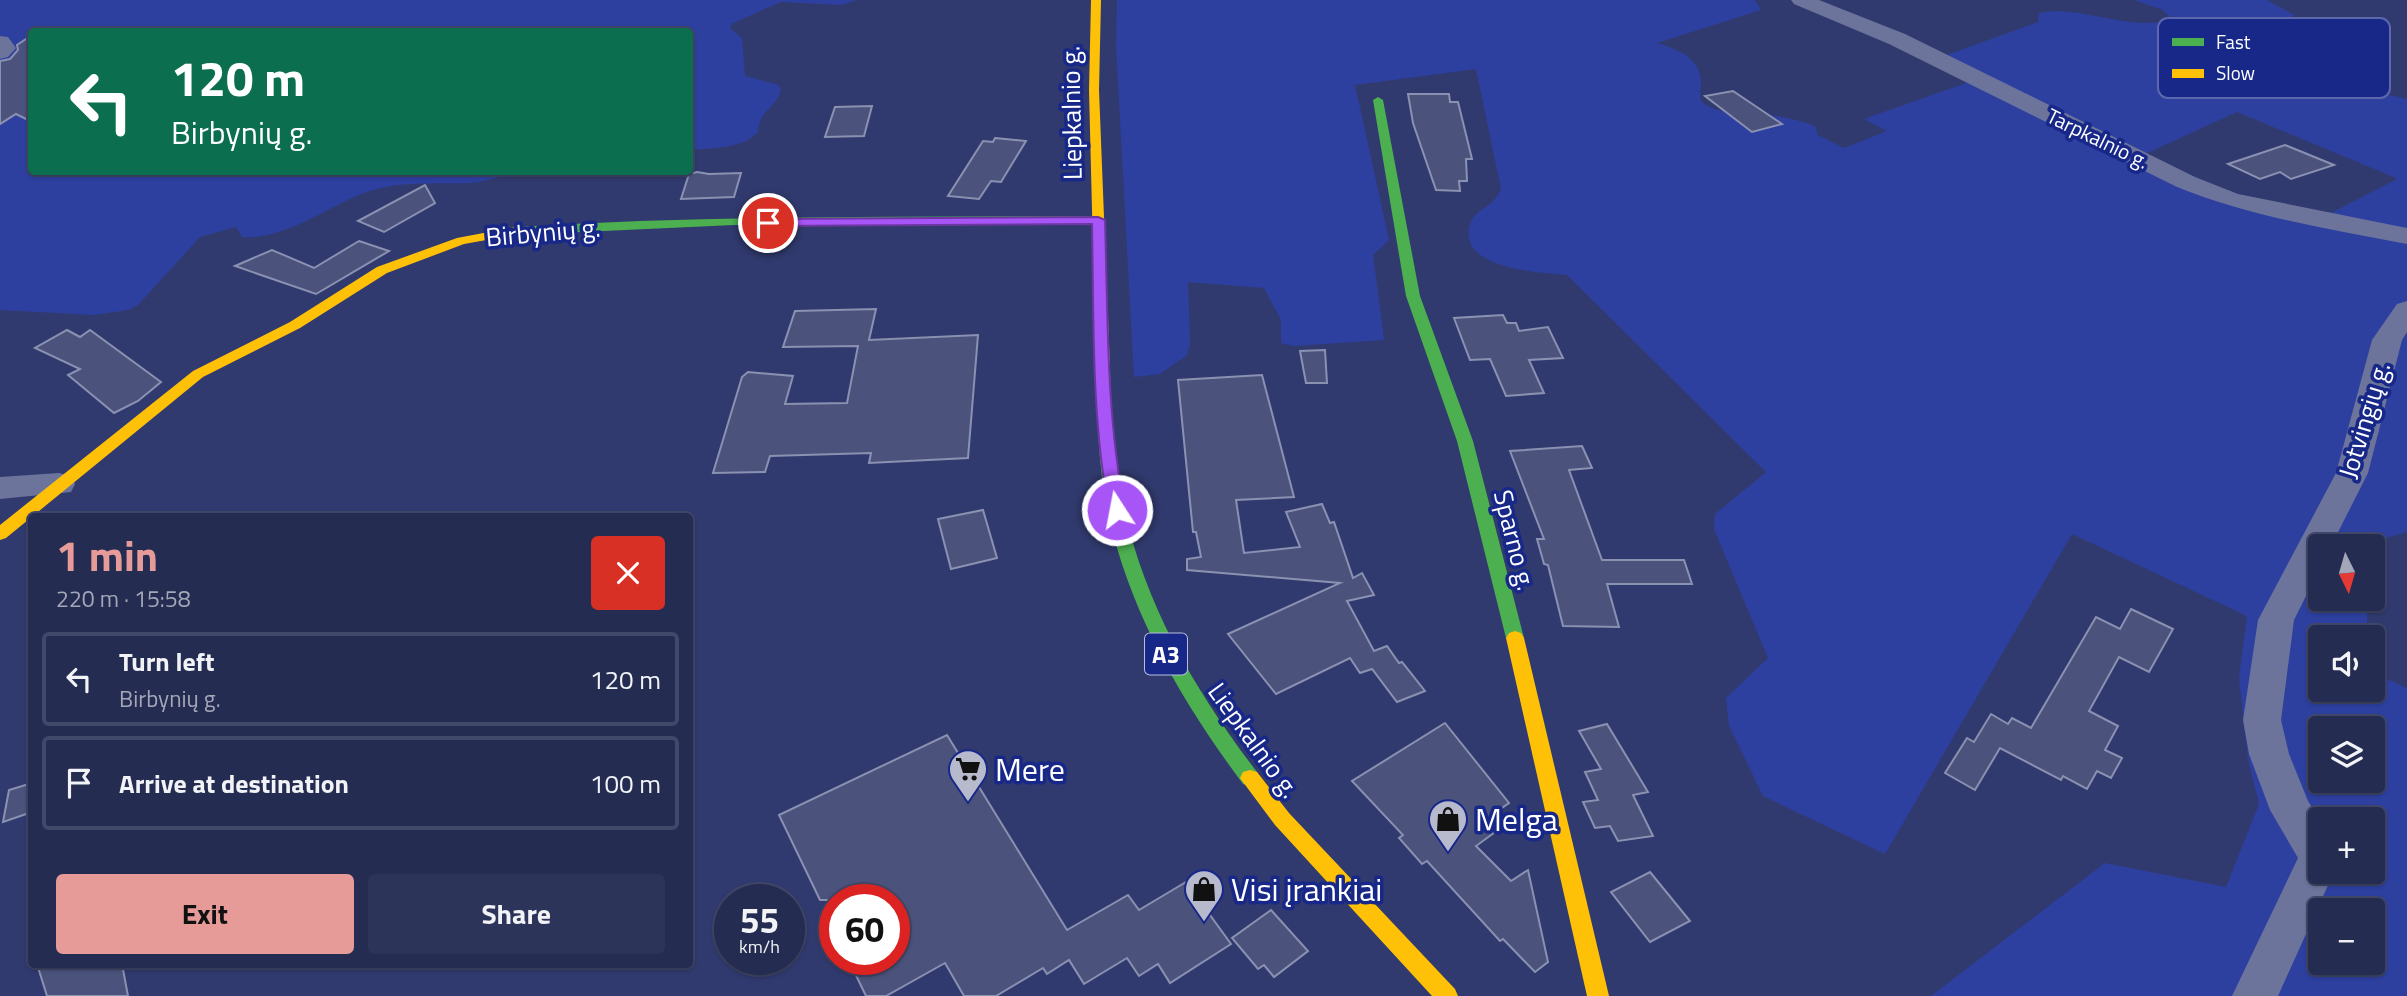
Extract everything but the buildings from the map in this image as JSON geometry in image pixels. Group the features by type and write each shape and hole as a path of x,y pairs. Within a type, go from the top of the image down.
{"street":[{"name":"Liepkalnio g.","path":"1096,0 1094,90 1104,411 1109,472 1137,586 1161,645 1224,746 1276,813 1393,942 1447,996"},
{"name":"Tarpkalnio g.","path":"1801,0 1897,39 2186,182 2218,195 2323,221 2407,236"},
{"path":"0,42 5,48 0,52"},
{"name":"Sparno g.","path":"1378,100 1413,296 1465,441 1523,670 1598,996"},
{"name":"Birbynių g.","path":"0,534 198,374 295,325 382,270 415,256 479,236 536,228 595,226 823,221 1098,220"},
{"name":"Jotvingių g.","path":"2255,996 2320,856 2291,810 2269,754 2262,720 2276,620 2352,473 2387,340 2407,310"},
{"path":"0,488 59,484"}],"shaded area":[{"path":"0,0 857,0 841,5 781,2 731,24 731,29 742,38 745,76 779,85 781,91 764,114 758,132 752,138 726,147 693,150 693,28 28,28 28,175 508,175 472,183 414,184 376,189 274,234 242,237 236,227 200,237 138,305 128,310 94,315 0,310"},
{"path":"1117,0 1755,0 1761,10 1657,43 1680,52 1693,61 1700,75 1701,101 1707,105 1719,110 1793,119 1815,126 1818,135 1844,148 1887,131 1864,119 1986,76 1944,56 2038,22 2039,13 2056,11 2138,23 2158,21 2158,98 2390,98 2390,95 2407,99 2407,532 2385,538 2385,534 2308,534 2308,611 2367,611 2367,625 2308,625 2308,702 2385,702 2385,678 2407,688 2407,996 1931,996 2105,863 2226,887 2259,804 2248,759 2239,678 2247,616 2072,534 1885,854 1763,796 1729,726 1726,698 1768,658 1714,529 1715,514 1766,472 1567,275 1504,266 1476,251 1469,239 1470,224 1476,214 1494,201 1501,189 1476,69 1355,85 1389,240 1373,255 1384,340 1294,346 1281,343 1281,320 1264,288 1188,282 1190,344 1187,355 1160,374 1134,377 1116,46","holes":["2237,112 2396,178 2327,215 2235,194 2143,155"]},
{"path":"2134,0 2267,0 2294,15 2291,18 2171,18 2163,10"}],"traffic: fast":[{"path":"1378,100 1413,296 1465,441 1515,638"},
{"path":"516,231 734,221 1098,220"},
{"path":"1103,369 1109,471 1116,513 1141,595 1178,672 1200,709 1250,778"}],"traffic: slow":[{"path":"1096,0 1094,90 1103,369"},
{"path":"0,534 198,374 295,325 382,270 461,241 516,231"},
{"path":"1515,638 1598,996"},
{"path":"1250,778 1282,819 1447,996"}],"place":[{"name":"Mere","path":"968,803"},
{"name":"Melga","path":"1448,853"},
{"name":"Visi įrankiai","path":"1204,923"}],"route":[{"path":"768,223 1098,220 1104,411 1109,472 1117,510"}]}
